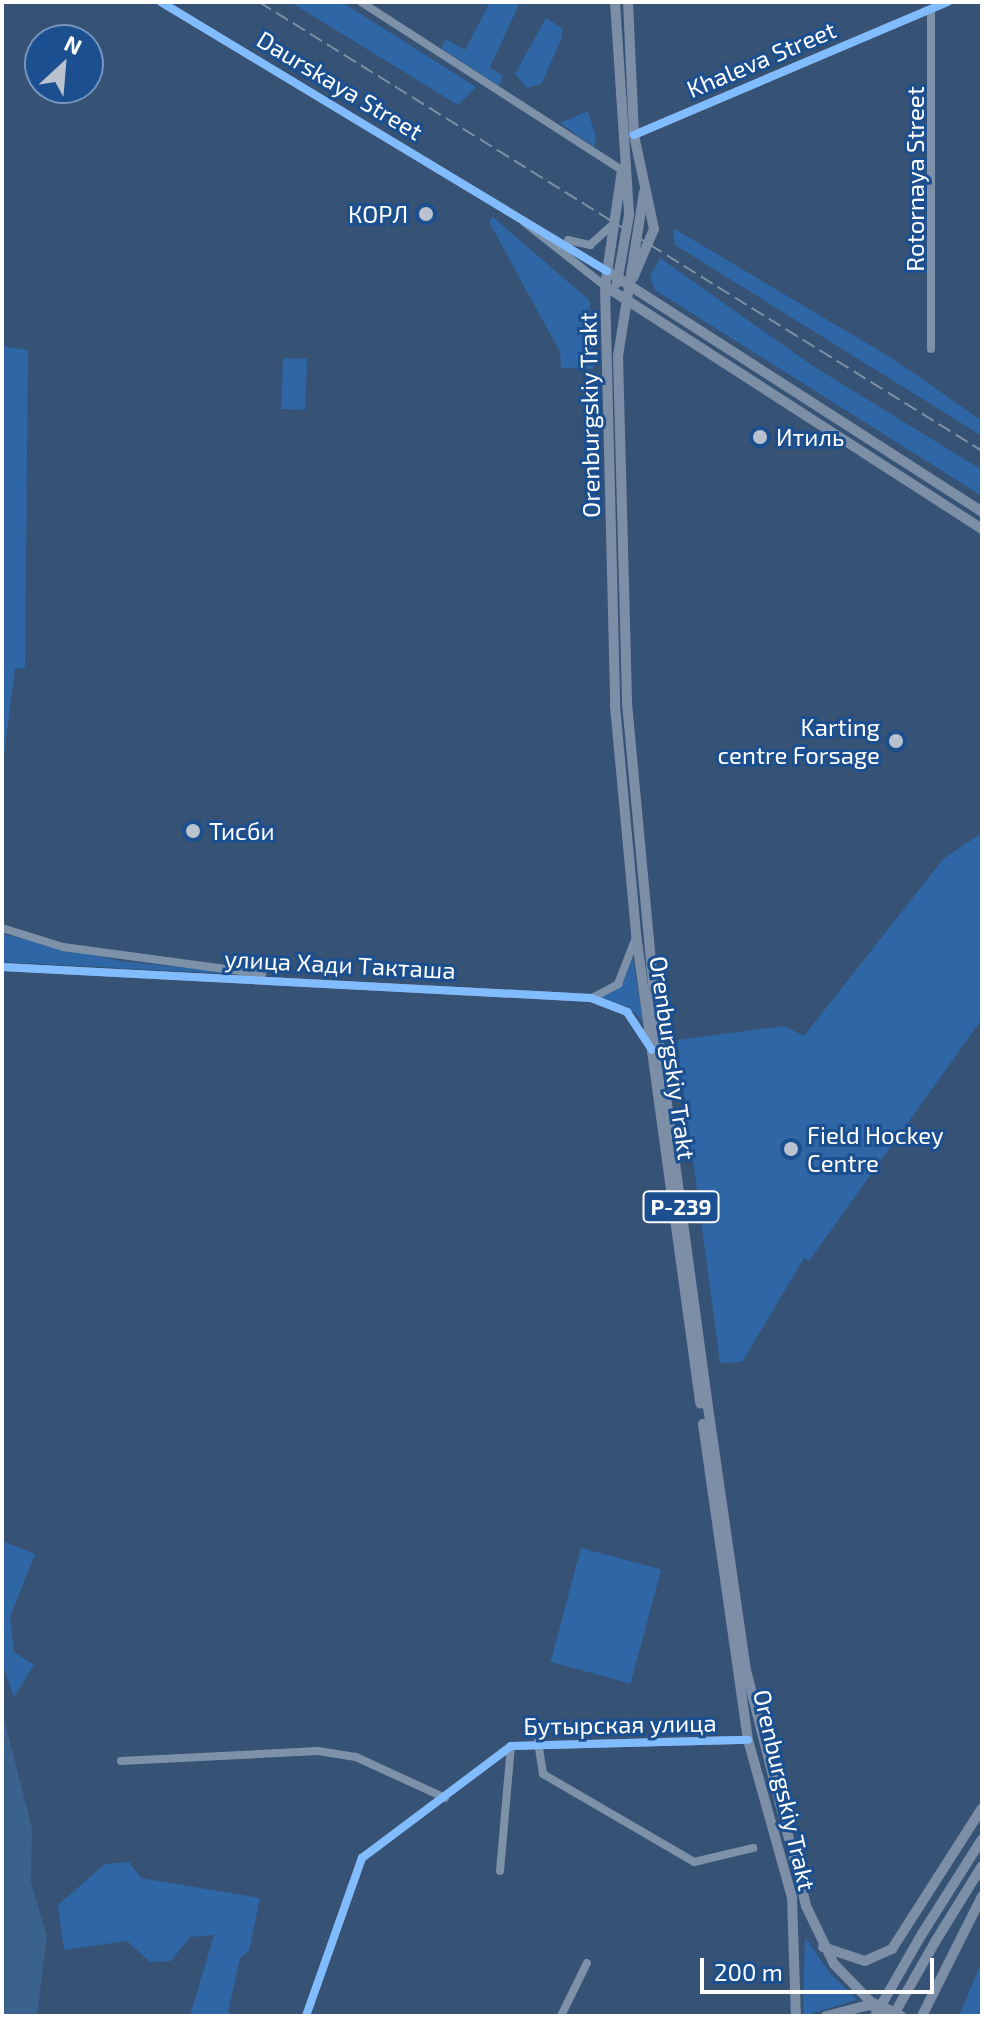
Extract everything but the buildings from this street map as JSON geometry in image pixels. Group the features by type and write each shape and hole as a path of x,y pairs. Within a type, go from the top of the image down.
{"main road":[{"path":"615,2 622,170 629,215 617,278 627,303"},
{"name":"Orenburgskiy Trakt","path":"628,2 634,135 644,192 618,356 630,747 658,1037 746,1670 767,1769 821,1946 861,1993 896,2015"},
{"name":"Orenburgskiy Trakt","path":"622,170 611,226 605,286 615,706 636,934 748,1740 792,1898 796,2016"},
{"name":"Daurskaya Street","path":"607,271 982,512"},
{"name":"Daurskaya Street","path":"605,286 982,529"},
{"path":"963,518 971,505"},
{"path":"821,1946 865,1961 892,1949 982,1808"},
{"path":"875,2016 982,1839"},
{"path":"826,2016 858,2005 896,2015 935,1942 982,1866"},
{"path":"922,2016 982,1896"}],"street":[{"name":"Daurskaya Street","path":"161,2 550,233 607,271"},
{"path":"361,2 622,170"},
{"name":"Khaleva Street","path":"634,135 948,2"},
{"name":"Rotornaya Street","path":"931,9 931,349"},
{"name":"Daurskaya Street","path":"498,202 605,286"},
{"path":"550,233 590,245 611,226"},
{"name":"улица Хади Такташа","path":"2,928 63,947 278,977"},
{"path":"591,998 618,984 636,934"},
{"name":"улица Хади Такташа","path":"2,967 278,977 591,998 627,1012 652,1050"},
{"name":"Бутырская улица","path":"306,2016 362,1858 402,1822 446,1798 511,1746 538,1742 748,1740"},
{"path":"538,1742 543,1774 694,1862 753,1848"},
{"path":"500,1871 511,1746"},
{"path":"121,1761 318,1751 356,1757 424,1794 446,1798"},
{"path":"561,2016 587,1963"}],"shaded area":[{"path":"290,2 342,2 476,87 458,105"},
{"path":"490,2 520,2 490,67 503,76 499,86 441,48 446,39 465,50"},
{"path":"546,18 562,28 562,37 542,83 527,88 515,74"},
{"path":"588,111 596,137 594,147 560,123"},
{"path":"493,217 590,301 593,369 561,368 560,352 489,222"},
{"path":"673,228 895,360 982,421 982,436 675,245"},
{"path":"660,258 813,366 982,470 982,496 655,290 650,276"},
{"path":"2,346 28,350 25,668 15,669 2,770"},
{"path":"283,358 307,359 305,410 281,409"},
{"name":"Field Hockey Centre","path":"982,833 982,1019 809,1261 804,1258 742,1362 720,1363 677,1040 784,1026 804,1036 944,858"},
{"path":"2,934 120,961 255,975 2,962"},
{"path":"633,958 643,1022 629,1007 597,999 621,987"},
{"path":"2,1541 35,1554 10,1617 14,1652 34,1665 14,1697 2,1663"},
{"path":"581,1548 661,1569 631,1683 550,1662"},
{"path":"2,1711 32,1828 31,1882 47,1936 37,2016 2,2016"},
{"path":"129,1862 141,1878 260,1898 249,1951 240,1958 228,2012 234,2016 190,2016 214,1935 190,1937 171,1961 150,1962 127,1941 64,1950 58,1905 105,1864"},
{"path":"805,1937 829,1972 857,2000 803,2016"},
{"path":"982,1961 982,2016 959,2016"}],"railway":[{"path":"259,2 982,451"}],"cycle path":[{"path":"161,2 607,271"},
{"path":"634,135 948,2"},
{"path":"2,967 591,998 627,1012 652,1050"},
{"path":"306,2016 362,1858 511,1746 748,1740"}],"place":[{"name":"КОРЛ","path":"426,214"},
{"name":"Итиль","path":"760,437"},
{"name":"Karting centre Forsage","path":"896,741"},
{"name":"Тисби","path":"193,831"},
{"name":"Field Hockey Centre","path":"791,1149"}]}
